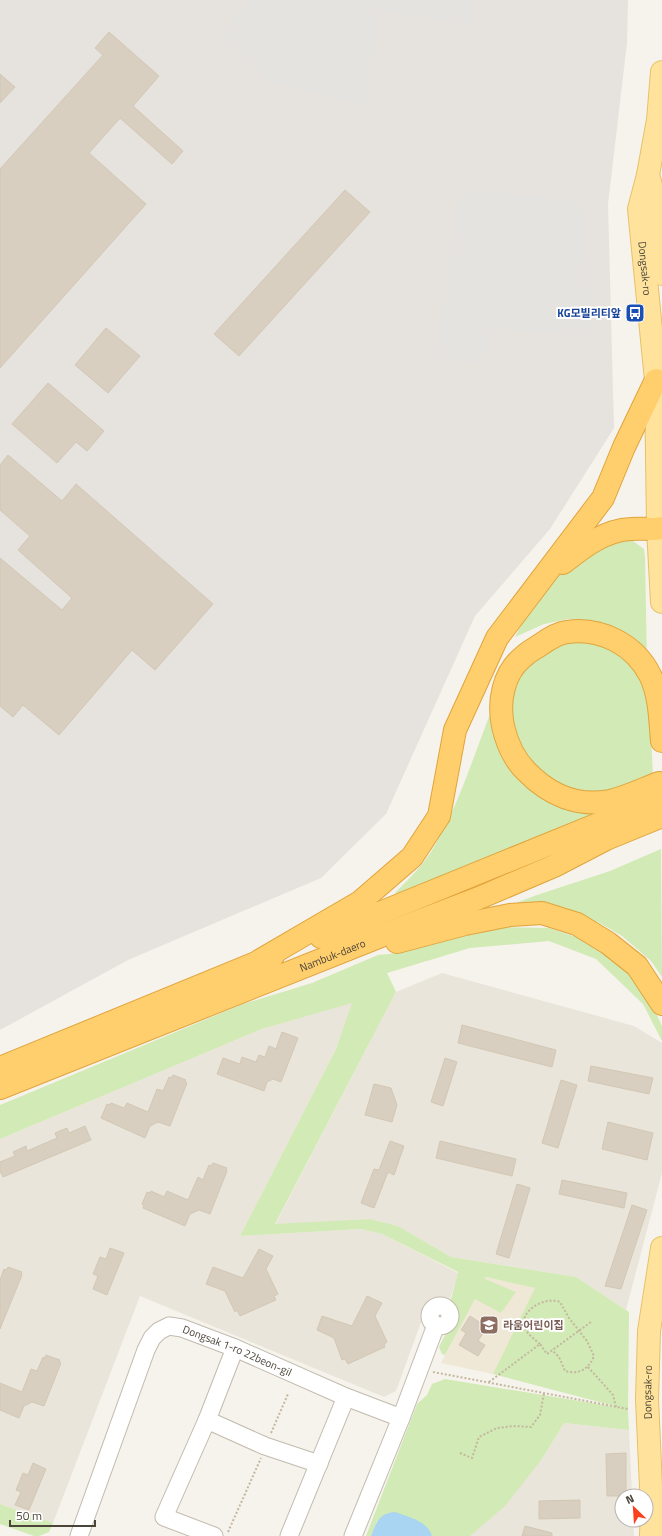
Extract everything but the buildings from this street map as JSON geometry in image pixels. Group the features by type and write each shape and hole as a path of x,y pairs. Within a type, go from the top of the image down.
{"highway":[{"path":"259,961 360,902 412,857 439,816 455,730 497,638 603,498 624,447 656,380"},
{"path":"538,584 592,542 612,532 630,529 660,528"},
{"path":"662,741 656,689 650,675 632,651 620,642 607,636 588,632 566,632 545,642 522,657 510,673 502,691 501,717 507,742 521,766 535,781 555,794 584,803 611,800 662,782"},
{"name":"Nambuk-daero","path":"0,1068 259,961 608,820 662,796"},
{"name":"Nambuk-daero","path":"0,1088 479,898 554,866 606,839 662,816"},
{"path":"554,866 662,827"},
{"path":"324,959 420,937 465,924 510,915 542,913 577,924 608,943 637,966 662,1004"}],"main road":[{"name":"Dongsak-ro","path":"662,72 658,120 648,176 639,209 656,380 662,602"},
{"name":"Dongsak-ro","path":"648,176 656,203 662,274"},
{"name":"Dongsak-ro","path":"651,1536 652,1509 647,1399 649,1331 662,1248"}],"street":[{"path":"353,1536 401,1418 436,1325"},
{"name":"Dongsak 1-ro 22beon-gil","path":"79,1536 152,1338 159,1331 169,1326 182,1328 235,1348 346,1397 401,1418"},
{"path":"221,1535 164,1517 207,1420 235,1348"},
{"path":"289,1536 346,1397"},
{"path":"207,1420 265,1446 319,1464"}],"path":[{"path":"552,1350 559,1357 565,1371 571,1373 580,1372 592,1362 594,1356 587,1341 578,1331 569,1318 560,1302 546,1300 532,1308 524,1318 524,1327 548,1354 552,1350 578,1331 591,1322"},
{"path":"489,1382 540,1344"},
{"path":"588,1366 613,1395 616,1407"},
{"path":"430,1371 628,1410"},
{"path":"460,1453 472,1458 479,1437 497,1428 513,1426 531,1427 540,1415 544,1393"},
{"path":"271,1433 288,1394"},
{"path":"221,1535 263,1453"}],"shaded area":[{"path":"0,0 628,0 627,43 608,204 614,428 550,529 475,616 386,814 321,878 128,960 0,1030"},
{"path":"251,0 473,0 471,25 377,11 368,106 272,82 226,44 220,37"},
{"path":"472,189 580,201 597,336 493,329 481,364 435,357 458,200"},
{"path":"442,973 634,1026 662,1043 662,1173 626,1310 576,1277 451,1257 398,1226 370,1219 275,1225 396,992"},
{"path":"353,1002 336,1049 240,1236 361,1229 382,1234 458,1273 450,1299 427,1306 396,1391 384,1397 140,1296 53,1523 0,1504 0,1139 262,1029"},
{"name":"라움어린이집","path":"486,1277 536,1288 493,1374 441,1363"},
{"path":"564,1423 629,1430 632,1488 614,1488 614,1528 634,1528 634,1536 470,1536 542,1459"}],"green space":[{"path":"626,536 644,549 647,664 603,625 583,620 568,619 544,624 515,637 524,620 559,575 573,560"},
{"path":"588,637 632,660 649,694 653,776 608,794 569,790 531,770 507,715 516,676 551,643"},
{"path":"492,709 503,749 600,813 398,894 395,893 423,863 441,835 457,800"},
{"path":"661,849 662,977 651,961 622,936 598,922 571,914 499,909 610,871"},
{"path":"500,927 549,928 601,945 642,983 662,1026 662,1041 643,1004 596,959 549,941 470,948 387,973 396,992 275,1224 370,1219 398,1226 451,1257 576,1277 629,1312 629,1430 564,1423 542,1459 505,1506 470,1536 432,1536 377,1521 371,1536 366,1536 417,1404 427,1395 432,1384 445,1379 622,1408 493,1374 535,1288 486,1277 485,1279 516,1292 501,1313 475,1299 445,1355 442,1354 439,1347 453,1319 448,1308 438,1303 451,1299 458,1272 382,1234 361,1229 240,1236 336,1049 352,1003 262,1029 0,1139 0,1105 243,1004 312,983 378,955 398,953"},
{"path":"0,1504 53,1523 49,1532 39,1536 34,1536 0,1524"}],"water":[{"path":"395,1512 422,1523 430,1531 432,1536 371,1536 377,1523 385,1514"}],"place":[{"name":"KG모빌리티앞","path":"635,313"},
{"name":"라움어린이집","path":"489,1325"}]}
